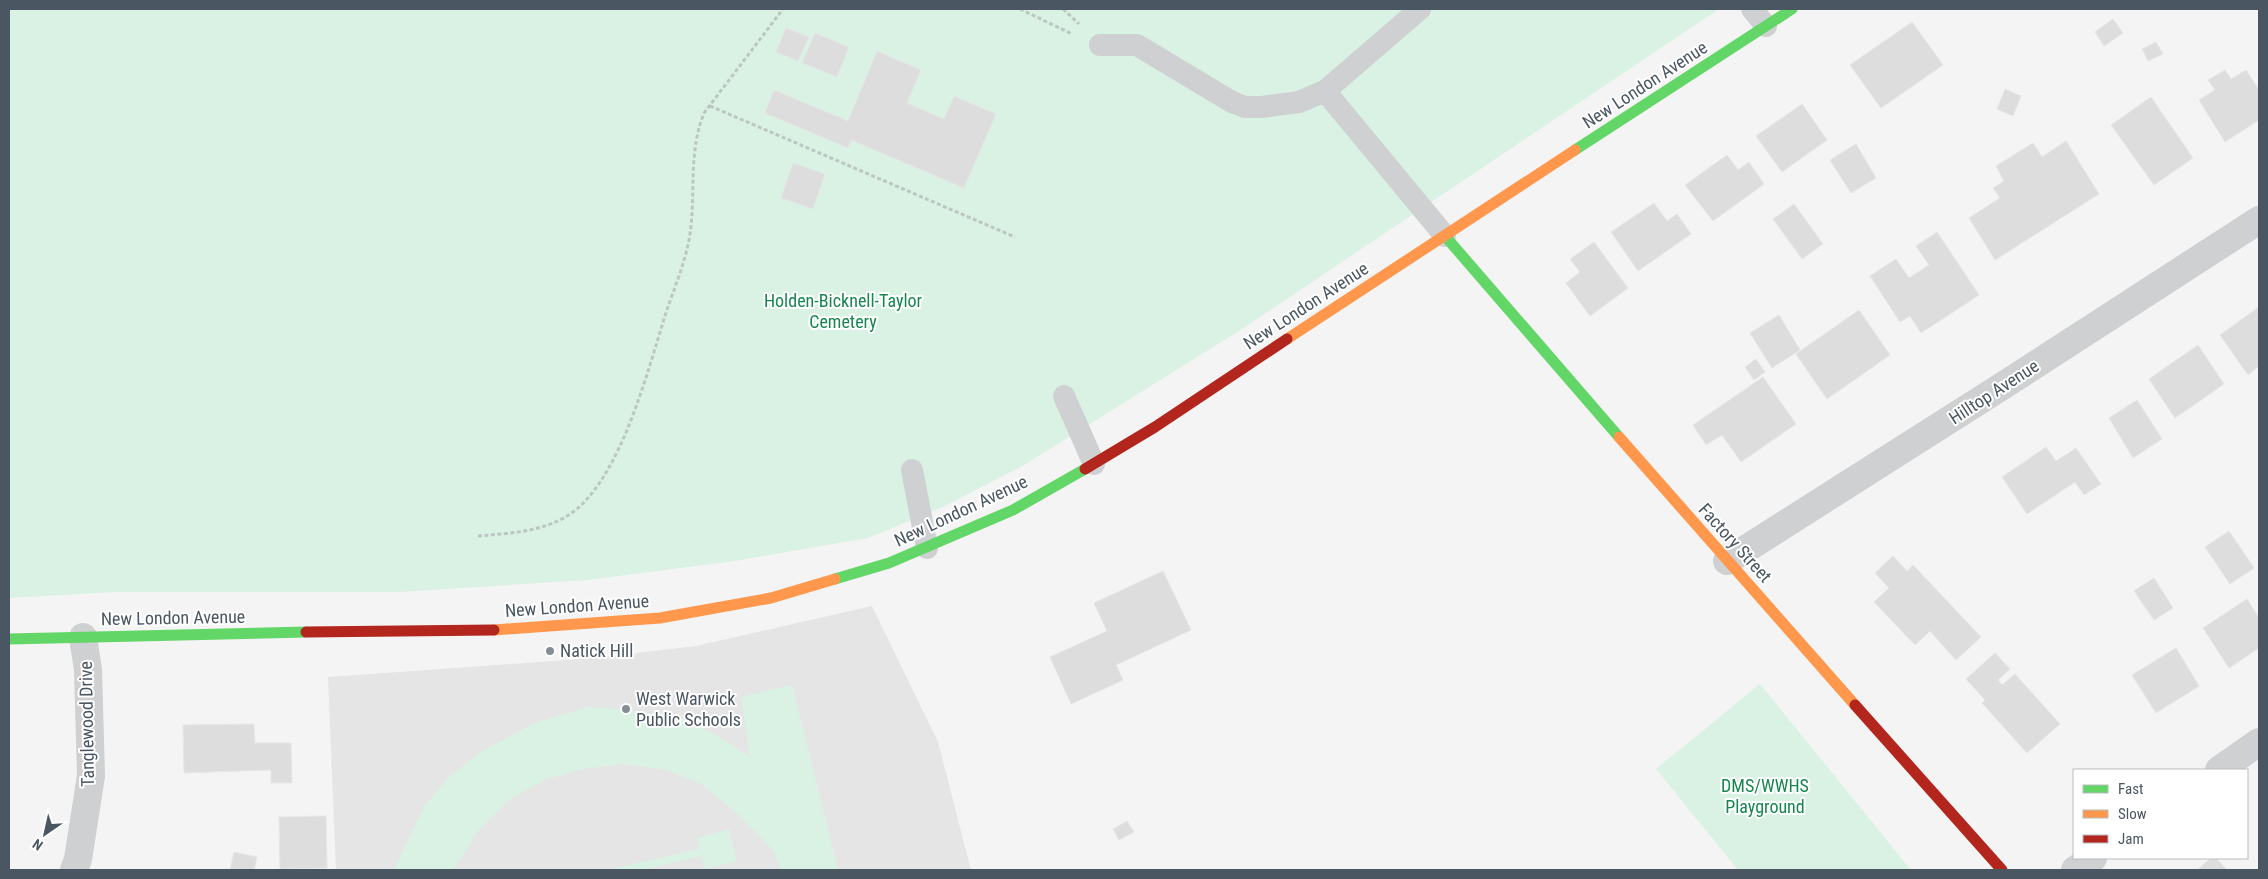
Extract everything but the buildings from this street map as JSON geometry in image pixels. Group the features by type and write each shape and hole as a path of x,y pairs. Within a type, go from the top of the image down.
{"main road":[{"name":"New London Avenue","path":"9,639 368,630 503,630 660,618 771,598 889,563 1013,510 1155,427 1792,9"},
{"name":"Factory Street","path":"1446,236 1726,561 2002,870"}],"street":[{"name":"Hilltop Avenue","path":"1726,561 2004,385 2259,220"},
{"name":"Tanglewood Drive","path":"74,870 78,859 91,776 88,670 83,637"},
{"path":"2220,769 2259,742"},
{"path":"2075,870 2092,859"}],"lane":[{"path":"1100,45 1137,45 1232,102 1245,107 1262,107 1299,102 1325,91 1420,9"},
{"path":"1752,9 1766,26"},
{"path":"1325,91 1446,236"},
{"path":"1064,396 1094,464"},
{"path":"912,470 927,548"}],"path":[{"path":"478,536 526,532 559,520 577,508 594,490 627,427 648,369 689,241 694,149 697,130 710,106 783,9"},
{"path":"1020,9 1100,45"},
{"path":"710,106 1015,237"}],"shaded area":[{"name":"West Warwick Public Schools","path":"872,606 938,742 971,870 336,870 328,677 594,658 696,646"}],"green space":[{"name":"Holden-Bicknell-Taylor Cemetery","path":"9,9 1719,9 1242,329 1024,465 945,506 868,538 735,561 587,580 400,592 116,592 9,598"},
{"name":"DMS/WWHS Playground","path":"1760,684 1911,870 1738,870 1656,769"},
{"path":"792,685 838,870 781,870 773,850 743,819 703,785 667,770 623,764 583,769 544,780 509,800 478,831 453,870 394,870 424,807 448,778 482,751 532,724 587,707 630,710 686,720 714,734 750,757 741,697"},
{"path":"729,829 737,861 705,869 701,856 642,870 607,870 699,849 697,838"}],"traffic: fast":[{"path":"1575,150 1792,9"},
{"path":"1445,236 1619,437"},
{"path":"835,579 889,563 1013,510 1085,469"},
{"path":"9,639 306,632"}],"traffic: slow":[{"path":"1287,339 1575,150"},
{"path":"1619,437 1855,705"},
{"path":"494,630 660,618 771,598 835,579"}],"traffic: jam":[{"path":"1085,469 1155,427 1287,339"},
{"path":"306,632 494,630"},
{"path":"1855,705 2002,870"}],"place":[{"name":"Natick Hill","path":"550,651"},
{"name":"West Warwick Public Schools","path":"626,709"}]}
